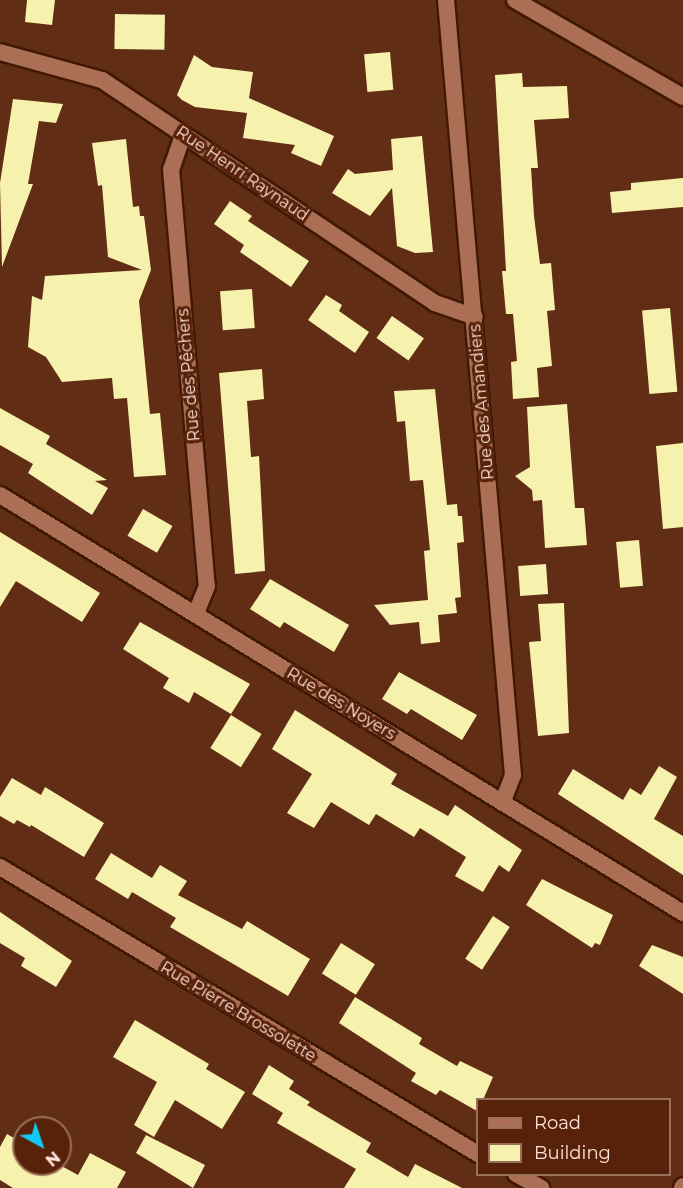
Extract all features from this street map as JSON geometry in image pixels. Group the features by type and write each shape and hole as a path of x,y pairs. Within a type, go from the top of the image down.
{"street":[{"name":"Rue des Amandiers","path":"446,0 513,775 502,802"},
{"path":"515,0 683,97"},
{"name":"Rue Henri Raynaud","path":"0,52 102,80 435,303 475,316"},
{"name":"Rue des Pêchers","path":"183,135 171,169 207,586 195,615"},
{"name":"Rue des Noyers","path":"0,495 683,913"},
{"name":"Rue Pierre Brossolette","path":"0,867 476,1153"},
{"path":"520,1176 541,1188"}],"building":[{"path":"27,0 55,0 52,25 25,22"},
{"path":"115,14 165,15 164,50 114,49"},
{"path":"390,52 393,90 367,92 364,54"},
{"path":"194,55 212,67 253,72 249,98 334,136 321,166 291,153 295,145 243,138 247,113 195,107 182,100 177,95"},
{"path":"522,73 523,87 567,86 569,118 534,120 538,168 531,168 534,216 540,264 551,263 555,310 547,311 552,366 537,368 539,397 513,399 511,362 517,361 513,314 506,314 502,271 506,271 495,75"},
{"path":"13,99 63,104 56,123 39,121 28,184 33,184 2,267 0,183"},
{"path":"422,136 433,252 415,253 397,246 392,188 370,216 332,193 348,169 355,174 393,170 391,139"},
{"path":"126,139 133,207 139,206 140,216 144,216 151,270 139,301 150,414 160,413 166,475 134,477 127,398 114,399 112,378 62,382 46,357 28,347 32,296 42,300 45,276 142,270 108,257 102,185 98,186 92,143"},
{"path":"683,178 683,207 612,213 610,192 631,190 631,183"},
{"path":"230,201 252,216 248,221 309,261 291,287 240,252 244,245 214,224"},
{"path":"252,289 255,328 223,330 220,291"},
{"path":"326,295 342,305 339,311 369,332 355,353 308,320"},
{"path":"670,308 677,392 649,394 642,310"},
{"path":"392,316 424,338 408,360 377,338"},
{"path":"262,369 264,399 247,401 251,457 259,456 265,571 235,574 219,373"},
{"path":"435,389 447,505 457,504 458,516 462,516 464,542 457,543 461,597 455,598 457,613 438,615 440,642 421,644 419,622 390,625 374,605 428,600 424,551 430,550 423,480 410,481 405,421 397,422 394,391"},
{"path":"567,404 575,508 584,508 587,545 545,548 542,500 533,501 532,490 515,476 530,467 527,407"},
{"path":"0,408 50,436 46,444 107,480 95,481 108,488 92,515 28,473 33,464 0,445"},
{"path":"683,443 683,527 663,529 656,446"},
{"path":"143,509 172,526 157,553 128,536"},
{"path":"0,532 100,593 82,622 16,581 0,607"},
{"path":"639,540 643,586 620,588 616,542"},
{"path":"546,564 548,594 520,596 518,566"},
{"path":"270,579 349,625 334,652 284,622 280,628 250,609"},
{"path":"564,603 569,733 538,736 529,642 541,641 538,604"},
{"path":"140,622 250,684 231,714 194,692 189,703 163,688 169,678 123,649"},
{"path":"399,672 477,715 462,740 411,709 407,714 382,699"},
{"path":"295,710 397,774 391,784 448,816 455,805 522,850 509,872 499,865 483,892 455,876 466,857 420,828 414,837 376,814 369,825 331,802 314,828 287,813 312,774 272,749"},
{"path":"231,715 262,734 241,767 210,748"},
{"path":"659,766 677,777 654,819 683,836 683,875 558,794 573,769 623,800 630,788 641,795"},
{"path":"12,778 41,795 45,787 104,823 84,857 31,825 30,827 17,820 14,824 0,816 0,797"},
{"path":"111,853 152,878 160,865 187,881 178,895 242,929 247,921 310,959 288,996 170,927 176,918 132,892 128,899 95,879"},
{"path":"542,879 613,915 600,945 595,943 592,948 526,905"},
{"path":"0,912 72,961 56,987 21,966 25,958 0,943"},
{"path":"493,916 510,927 482,970 465,959"},
{"path":"341,943 375,964 356,995 322,974"},
{"path":"652,945 683,957 683,994 639,966"},
{"path":"355,997 422,1038 419,1044 457,1066 460,1061 493,1077 484,1098 476,1098 476,1110 440,1090 436,1095 411,1081 416,1073 339,1023"},
{"path":"135,1020 209,1064 206,1069 245,1092 222,1129 175,1100 154,1137 134,1125 157,1082 113,1057"},
{"path":"269,1065 294,1081 289,1089 310,1102 307,1105 371,1143 366,1152 408,1177 415,1164 462,1188 344,1188 356,1169 277,1123 283,1113 252,1094"},
{"path":"7,1134 12,1137 12,1176 72,1176 72,1172 78,1175 90,1153 126,1172 117,1188 13,1188 0,1180 0,1147"},
{"path":"146,1135 205,1165 193,1188 136,1153"}]}
